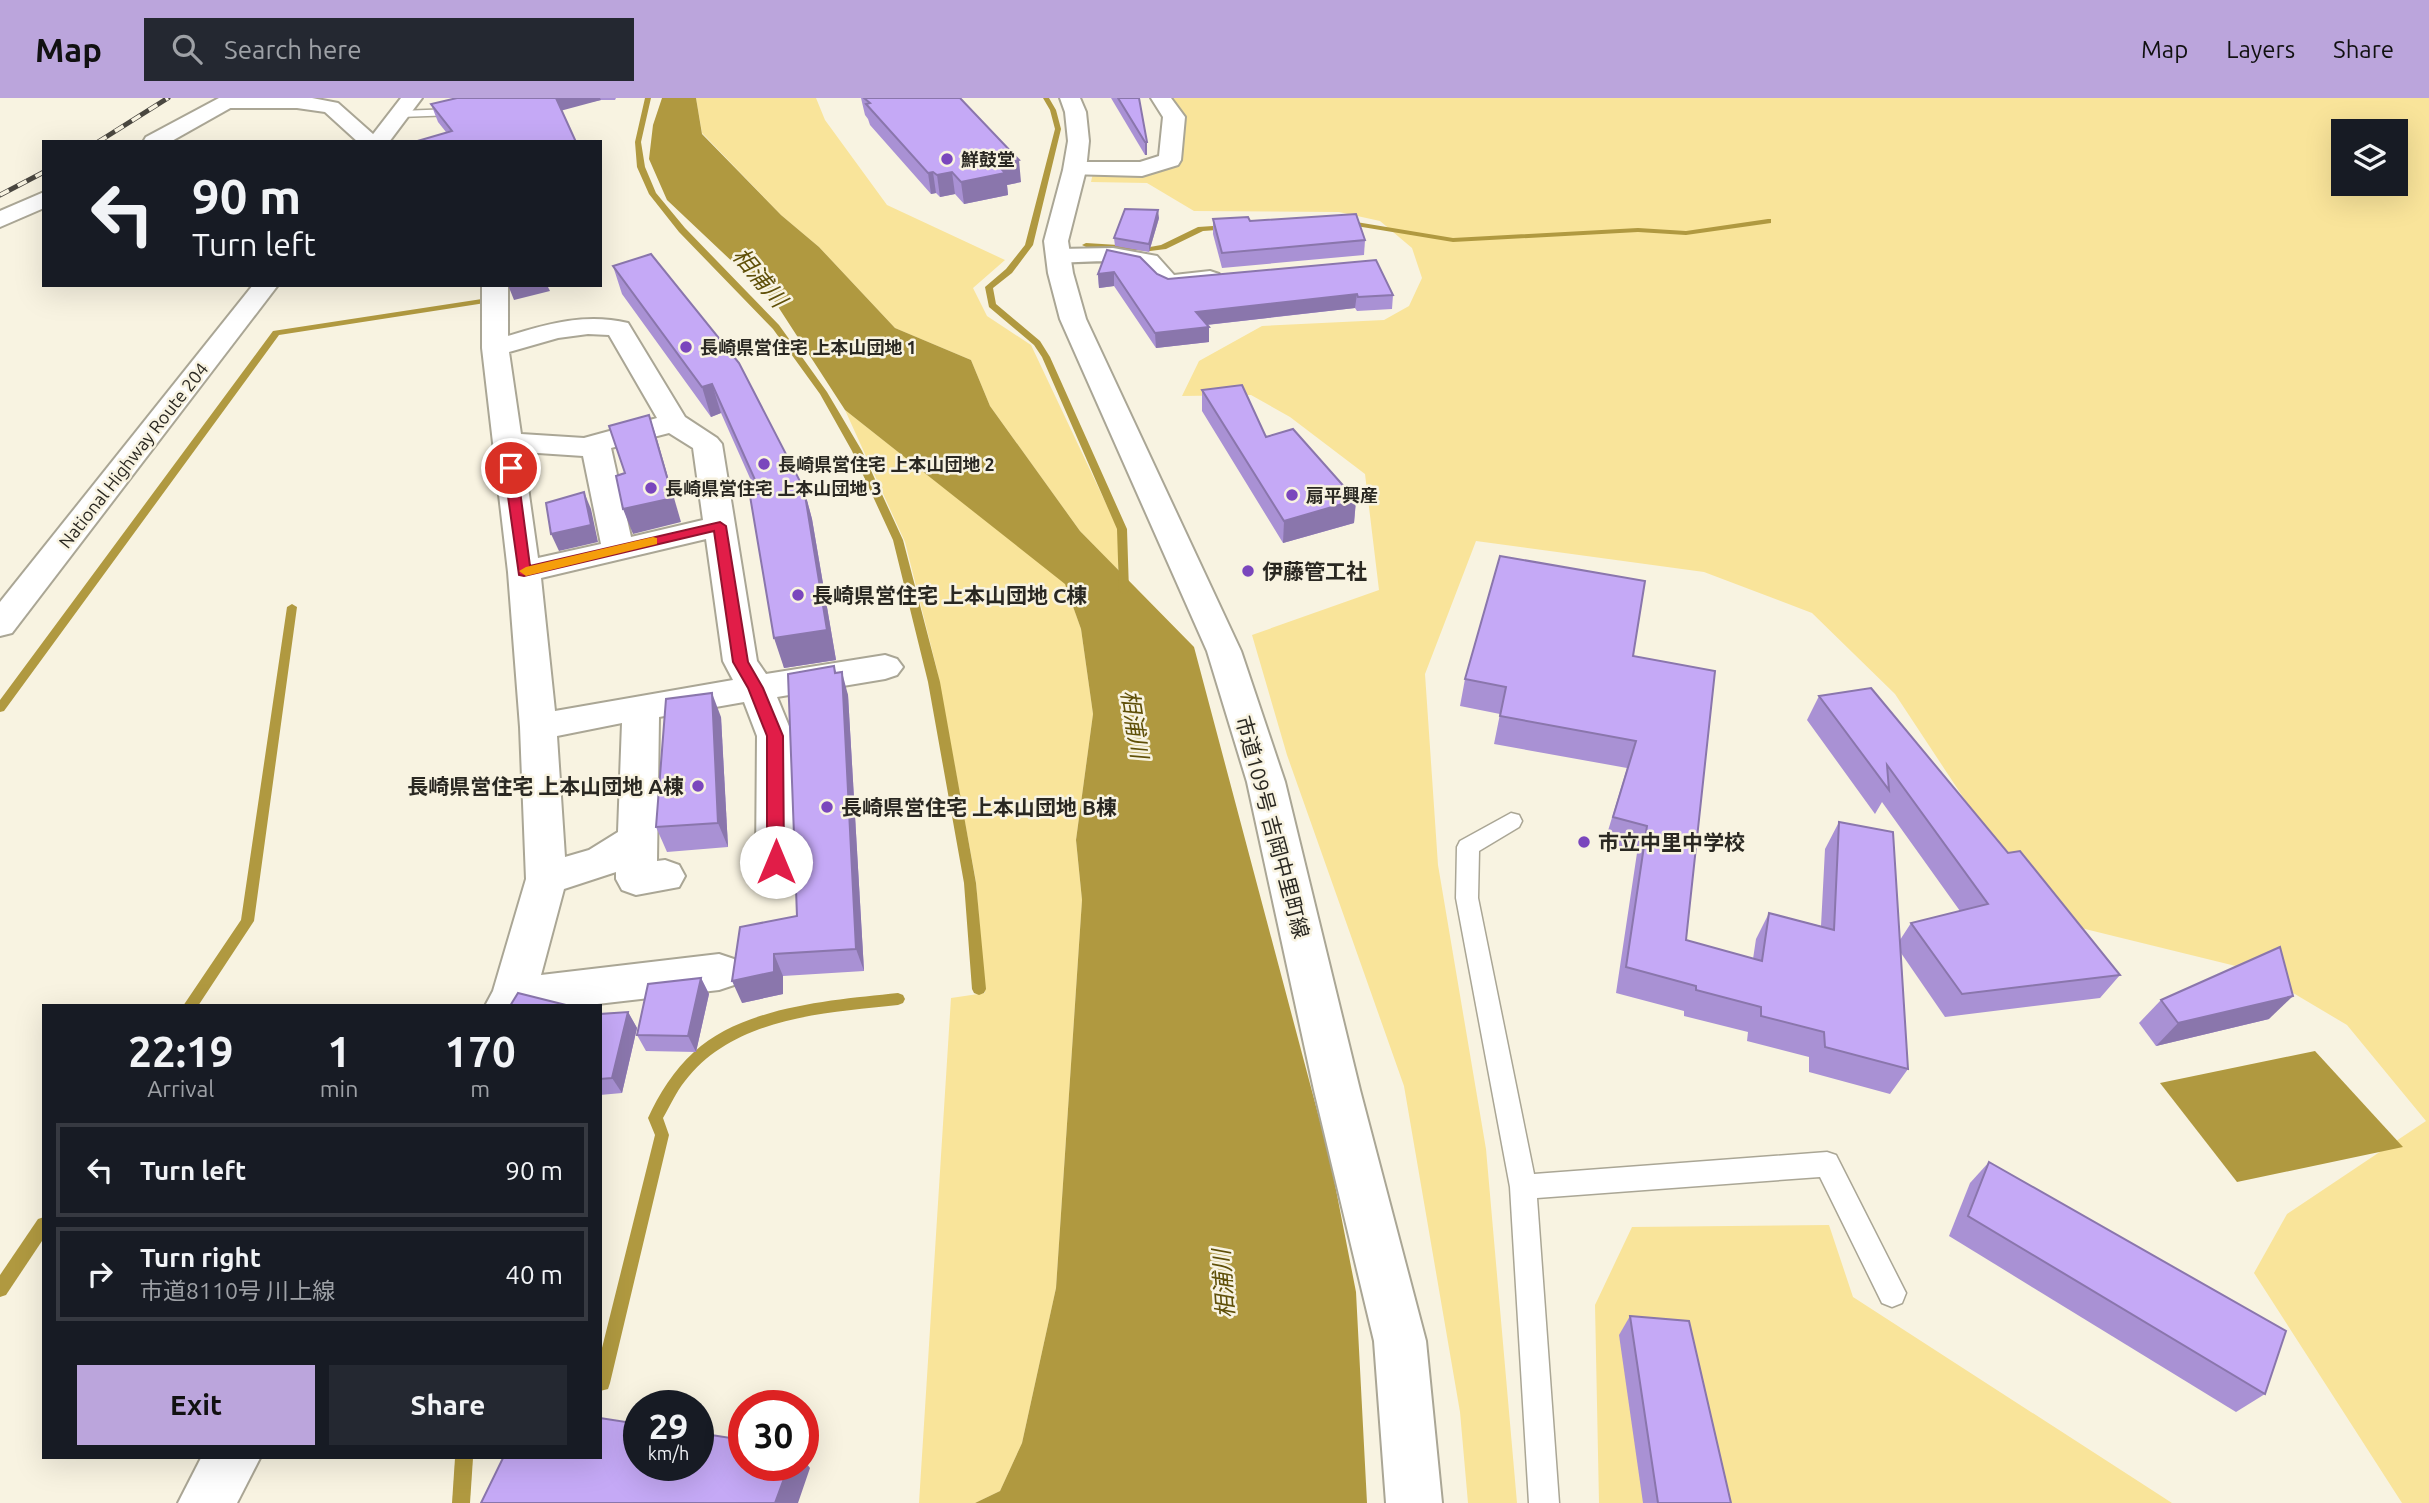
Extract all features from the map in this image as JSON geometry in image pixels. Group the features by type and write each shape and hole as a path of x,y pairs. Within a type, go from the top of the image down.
{"main road":[{"name":"市道109号 吉岡中里町線","path":"1070,98 1079,116 1080,135 1075,169 1056,243 1073,318 1224,651 1266,782 1337,1090 1400,1341 1414,1503"},
{"path":"1075,169 1142,169 1170,160 1174,117 1161,98"},
{"path":"158,140 232,100 297,102 331,107 369,140"},
{"path":"380,140 406,106"},
{"path":"0,220 42,200"},
{"path":"1058,256 1113,255 1148,261 1168,283 1235,277"},
{"name":"National Highway Route 204","path":"0,625 264,287"},
{"path":"495,287 495,348 524,572 538,727 547,879 510,1001 719,972"},
{"path":"495,348 580,325 601,324 619,329 674,423 707,444 740,662 756,688 775,736 776,862"},
{"path":"618,549 595,443 674,423"},
{"path":"507,442 596,448"},
{"path":"524,572 720,526"},
{"path":"538,727 641,707 886,667"},
{"path":"641,707 636,878 665,876"},
{"path":"547,879 603,861 637,839"},
{"path":"206,1503 231,1459"}],"lane":[{"path":"406,106 455,112 466,98"},
{"path":"1511,821 1468,847 1467,898 1523,1187 1544,1503"},
{"path":"1523,1187 1827,1164 1892,1293"}],"shaded area":[{"path":"696,98 816,98 825,120 887,205 1005,260 973,288 987,316 1031,345 1118,529 1118,570 1080,531 990,406 971,360 895,328 819,247 781,215 702,133"},
{"path":"1169,98 2429,98 2429,1503 2402,1503 2254,1273 2287,1214 2426,1121 2347,1025 2256,971 2081,928 1992,841 1895,694 1812,613 1704,572 1476,541 1425,674 1438,865 1486,1149 1517,1503 1468,1503 1460,1412 1404,1086 1287,755 1252,635 1379,590 1365,474 1290,417 1251,395 1182,396 1199,361 1262,326 1384,320 1409,306 1422,278 1412,248 1380,221 1339,212 1194,211 1147,183 1091,182 1093,173 1150,173 1180,161 1182,118"},
{"path":"845,410 1065,583 1081,629 1093,714 1076,840 1082,900 1056,1288 1022,1443 1000,1491 975,1503 919,1503 951,998 985,993 976,882 937,670 905,542"},
{"path":"1829,1225 1853,1297 2172,1503 1599,1503 1595,1305 1632,1227"}],"water":[{"name":"相浦川","path":"662,98 696,98 702,134 781,215 819,247 895,328 971,360 990,406 1080,531 1194,647 1330,1159 1356,1292 1367,1503 975,1503 1000,1491 1022,1443 1056,1288 1082,900 1076,840 1093,714 1081,629 1065,584 845,410 775,302 667,200 649,159 653,125"},
{"path":"2315,1051 2403,1147 2237,1182 2160,1083"}],"building":[{"path":"457,98 556,98 575,140 421,140 452,131 431,104"},
{"name":"鮮鼓堂","path":"864,98 960,98 1019,160 998,165 1005,173 961,182 952,172 937,175 928,173 866,104 870,103"},
{"path":"1118,98 1139,98 1147,142 1145,142"},
{"path":"1125,209 1158,210 1149,244 1114,238"},
{"path":"1356,214 1365,240 1222,253 1213,219 1248,217 1250,221"},
{"path":"1107,250 1140,257 1157,274 1168,279 1376,260 1393,295 1358,297 1357,294 1196,312 1209,327 1155,333 1114,272 1098,274"},
{"path":"651,254 739,363 804,489 827,630 774,638 750,496 761,493 712,384 702,387 613,266"},
{"path":"1242,385 1266,437 1293,429 1356,500 1284,521 1202,390"},
{"name":"長崎県営住宅 上本山団地 3","path":"649,415 673,498 623,509 616,476 625,473 609,426"},
{"path":"584,492 591,525 551,534 546,503"},
{"path":"1500,556 1645,581 1633,656 1715,671 1686,940 1762,961 1769,913 1834,930 1839,822 1893,832 1908,1069 1825,1047 1824,1032 1761,1016 1761,1007 1696,990 1696,986 1626,967 1647,826 1613,817 1636,741 1500,716 1506,687 1465,679"},
{"path":"834,666 835,673 842,672 856,949 774,954 774,972 732,981 740,927 797,916 788,674"},
{"path":"1871,688 2008,853 2020,851 2120,975 1962,994 1911,923 1988,904 1887,765 1889,790 1819,696"},
{"name":"長崎県営住宅 上本山団地 A棟","path":"712,693 718,823 656,827 666,699"},
{"path":"2280,947 2293,996 2178,1023 2161,1000"},
{"path":"701,978 688,1036 637,1035 648,984"},
{"path":"518,993 562,1004 511,1004"},
{"path":"628,1012 612,1078 602,1079 602,1014"},
{"path":"1989,1162 2286,1331 2265,1394 1968,1216"},
{"path":"1630,1316 1689,1321 1731,1503 1658,1503"},
{"path":"602,1418 623,1422 623,1481 714,1481 714,1435 728,1438 728,1481 783,1481 775,1503 481,1503 503,1459 602,1459"}],"waterway":[{"name":"相浦川","path":"648,98 638,142 641,167 653,194 682,230 776,327 824,394 857,451 898,540 934,682 970,883 979,989"},
{"path":"1046,98 1053,110 1058,129 1029,245 1009,271 989,287 992,305 1037,343 1046,357 1122,529 1124,591"},
{"path":"1344,222 1453,240 1638,230 1686,233 1768,221"},
{"path":"1086,245 1150,249 1163,247 1201,229 1228,227"},
{"path":"0,708 276,333 495,299"},
{"path":"191,1004 247,921 292,607"},
{"path":"602,1383 662,1135 655,1118 680,1076 700,1055 751,1026 810,1010 898,999"},
{"path":"0,1289 42,1227"},
{"path":"461,1503 464,1459"}],"railway":[{"path":"101,140 168,98"},
{"path":"0,195 42,173"}],"slow traffic":[{"path":"526,571 653,541"}],"place":[{"name":"鮮鼓堂","path":"947,159"},
{"name":"長崎県営住宅 上本山団地 1","path":"686,347"},
{"name":"長崎県営住宅 上本山団地 2","path":"764,464"},
{"name":"長崎県営住宅 上本山団地 3","path":"651,488"},
{"name":"扇平興産","path":"1292,495"},
{"name":"伊藤管工社","path":"1248,571"},
{"name":"長崎県営住宅 上本山団地 C棟","path":"798,595"},
{"name":"長崎県営住宅 上本山団地 A棟","path":"698,786"},
{"name":"長崎県営住宅 上本山団地 B棟","path":"827,807"},
{"name":"市立中里中学校","path":"1584,842"}],"route":[{"path":"511,468 524,572 720,526 740,662 756,688 775,736 776,862"}]}
